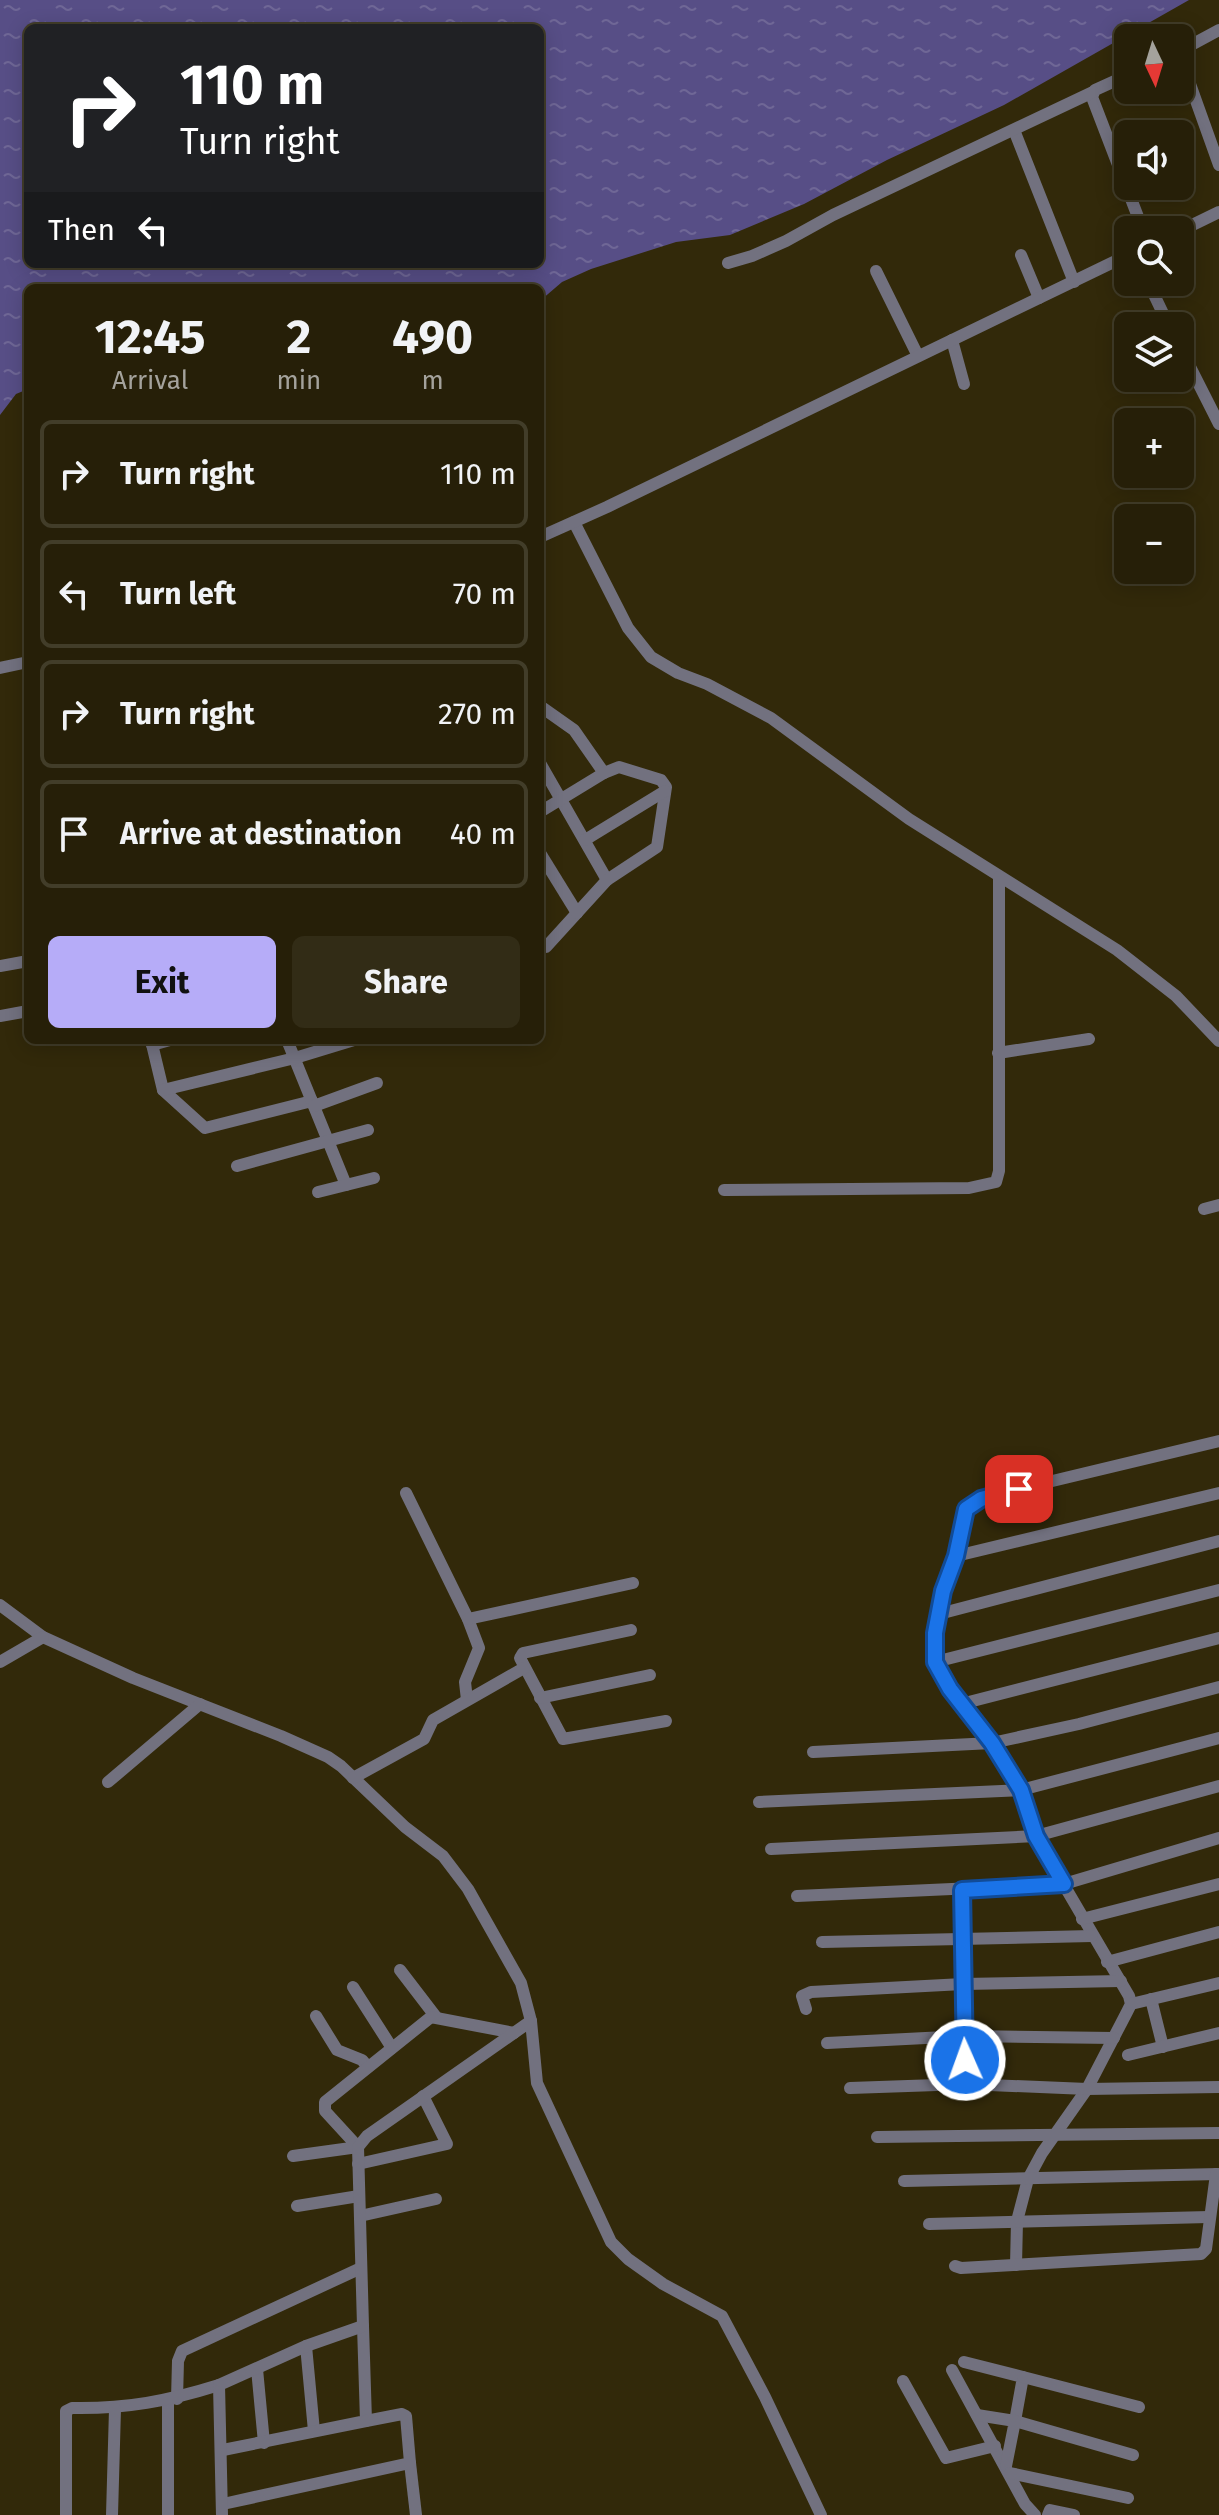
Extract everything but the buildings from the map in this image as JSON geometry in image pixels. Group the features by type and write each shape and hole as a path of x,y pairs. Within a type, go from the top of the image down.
{"street":[{"path":"1194,45 1219,30"},
{"path":"728,263 786,241 833,215 1114,82"},
{"path":"1093,92 1092,97 1138,216"},
{"path":"1194,94 1219,165"},
{"path":"1014,130 1074,282"},
{"path":"1194,224 1219,212"},
{"path":"1021,255 1039,298"},
{"path":"544,535 1114,262"},
{"path":"876,271 918,356"},
{"path":"952,340 964,384"},
{"path":"1194,375 1219,424"},
{"path":"574,522 628,628 651,657 771,718 909,819 1142,968 1176,996 1219,1041"},
{"path":"0,668 24,663"},
{"path":"544,709 578,734 604,773"},
{"path":"544,810 614,768 627,767 663,782 665,791 657,847 607,880 544,947"},
{"path":"544,770 607,880"},
{"path":"585,840 665,791"},
{"path":"544,859 577,913"},
{"path":"724,1190 969,1188 996,1182 999,1171 999,877"},
{"path":"0,966 24,962"},
{"path":"0,1016 24,1012"},
{"path":"998,1053 1089,1039"},
{"path":"152,1044 163,1090 205,1128 313,1104 377,1083"},
{"path":"289,1044 346,1185"},
{"path":"163,1090 341,1044"},
{"path":"237,1166 368,1130"},
{"path":"318,1192 374,1178"},
{"path":"1204,1209 1219,1205"},
{"path":"1131,2004 1121,1981 1107,1962 1036,1836 1021,1790 992,1743 961,1704 935,1662 933,1651 943,1591 956,1556 966,1509 974,1502 1219,1441"},
{"path":"406,1493 468,1619 479,1648 465,1682 467,1700"},
{"path":"956,1556 1219,1493"},
{"path":"939,1614 1219,1541"},
{"path":"468,1619 633,1583"},
{"path":"935,1662 1219,1590"},
{"path":"0,1605 43,1637 133,1678 328,1757 405,1827 443,1856 458,1874 521,1983 531,2021 537,2083 611,2242 628,2259 663,2284 722,2316 765,2397 821,2515"},
{"path":"631,1630 520,1655 563,1739 666,1721"},
{"path":"0,1662 43,1637"},
{"path":"961,1704 1219,1638"},
{"path":"353,1778 424,1739 433,1720 524,1668"},
{"path":"540,1698 650,1675"},
{"path":"813,1752 992,1743 1219,1687"},
{"path":"108,1782 200,1704"},
{"path":"759,1802 1021,1790 1219,1738"},
{"path":"771,1849 1036,1836 1219,1786"},
{"path":"797,1896 1064,1884 1219,1838"},
{"path":"1082,1919 1219,1884"},
{"path":"962,1890 966,2084"},
{"path":"1107,1962 1219,1932"},
{"path":"822,1942 1092,1936"},
{"path":"400,1970 436,2017"},
{"path":"806,2009 801,1999 804,1993 963,1984 1121,1981"},
{"path":"1016,2265 1017,2221 1028,2179 1087,2089 1131,2004 1219,1983"},
{"path":"353,1987 392,2048"},
{"path":"1151,1999 1163,2047"},
{"path":"316,2016 337,2050 362,2060 368,2067"},
{"path":"358,2147 325,2111 325,2102 431,2017 514,2033"},
{"path":"366,2421 358,2147 367,2136 531,2021"},
{"path":"1128,2055 1219,2033"},
{"path":"827,2043 965,2036 1114,2038"},
{"path":"850,2088 966,2084 1087,2089 1218,2087"},
{"path":"358,2164 447,2144 423,2096"},
{"path":"877,2137 1219,2133"},
{"path":"293,2156 358,2147"},
{"path":"904,2181 1217,2174 1206,2249 1201,2254 955,2266"},
{"path":"297,2206 359,2196"},
{"path":"360,2216 436,2199"},
{"path":"929,2224 1209,2217"},
{"path":"168,2515 173,2400 178,2361 186,2348 361,2268"},
{"path":"66,2515 66,2411 72,2408 115,2409 173,2400 219,2385 306,2346 363,2326"},
{"path":"306,2346 314,2431"},
{"path":"964,2362 1139,2407"},
{"path":"257,2369 264,2443"},
{"path":"952,2370 1025,2504 1035,2515"},
{"path":"1008,2470 1023,2377"},
{"path":"903,2381 946,2458 995,2446"},
{"path":"219,2385 223,2509 410,2463"},
{"path":"112,2515 115,2409"},
{"path":"223,2450 402,2414 406,2416 415,2515"},
{"path":"977,2415 1015,2421 1133,2455"},
{"path":"1008,2470 1128,2498"},
{"path":"1025,2504 1049,2512 1074,2515"}],"water":[{"path":"0,0 1189,0 1147,24 1114,24 1114,43 1004,105 887,160 804,204 730,235 676,242 591,269 562,282 544,297 544,284 24,284 24,391 16,394 0,415"}],"route":[{"path":"965,2060 962,1890 1064,1884 1036,1836 1021,1790 992,1743 940,1674 933,1651 943,1591 956,1556 966,1509 981,1499 1019,1489"}]}
